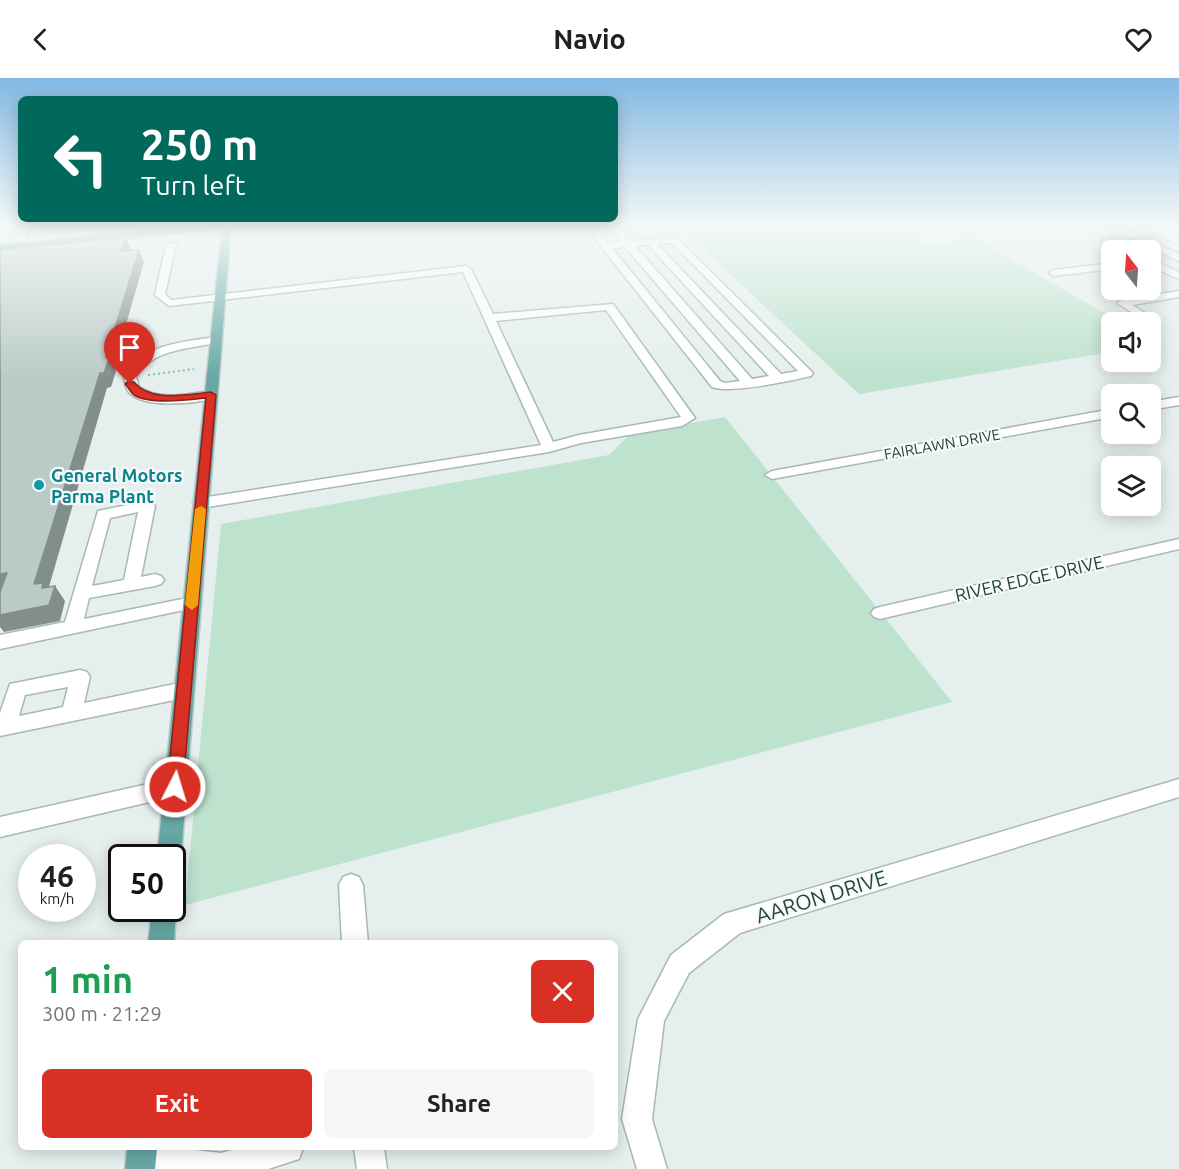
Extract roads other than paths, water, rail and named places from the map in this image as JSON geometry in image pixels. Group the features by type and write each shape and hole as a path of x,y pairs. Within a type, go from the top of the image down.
{"main road":[{"path":"170,844 221,277"},
{"path":"161,940 163,922"}],"street":[{"path":"164,277 160,295 169,303 388,277"},
{"path":"470,277 549,448"},
{"path":"629,277 716,384 724,387 807,373 710,277"},
{"path":"656,277 749,383"},
{"path":"683,277 779,379"},
{"path":"1136,312 1122,303 1179,294"},
{"path":"651,305 729,296"},
{"path":"201,503 549,448 579,440 682,422 687,418 609,306 489,318"},
{"path":"211,395 177,398 148,396 133,389 130,377 136,367 156,354 176,347 216,340"},
{"path":"1161,404 1179,400"},
{"name":"FAIRLAWN DRIVE","path":"772,475 1101,415"},
{"path":"72,628 103,514 147,507 132,585"},
{"name":"RIVER EDGE DRIVE","path":"880,613 1179,544"},
{"path":"79,599 155,580"},
{"path":"0,642 192,603"},
{"path":"3,727 17,689 80,677 72,713"},
{"path":"3,727 184,690"},
{"path":"0,827 175,787"},
{"name":"AARON DRIVE","path":"651,1169 637,1119 651,1019 680,964 733,923 1179,788"},
{"path":"351,885 355,940"},
{"path":"141,1158 219,1168 281,1150"},
{"path":"369,1150 372,1169"}],"place":[{"name":"General Motors Parma Plant","path":"39,485"}]}
